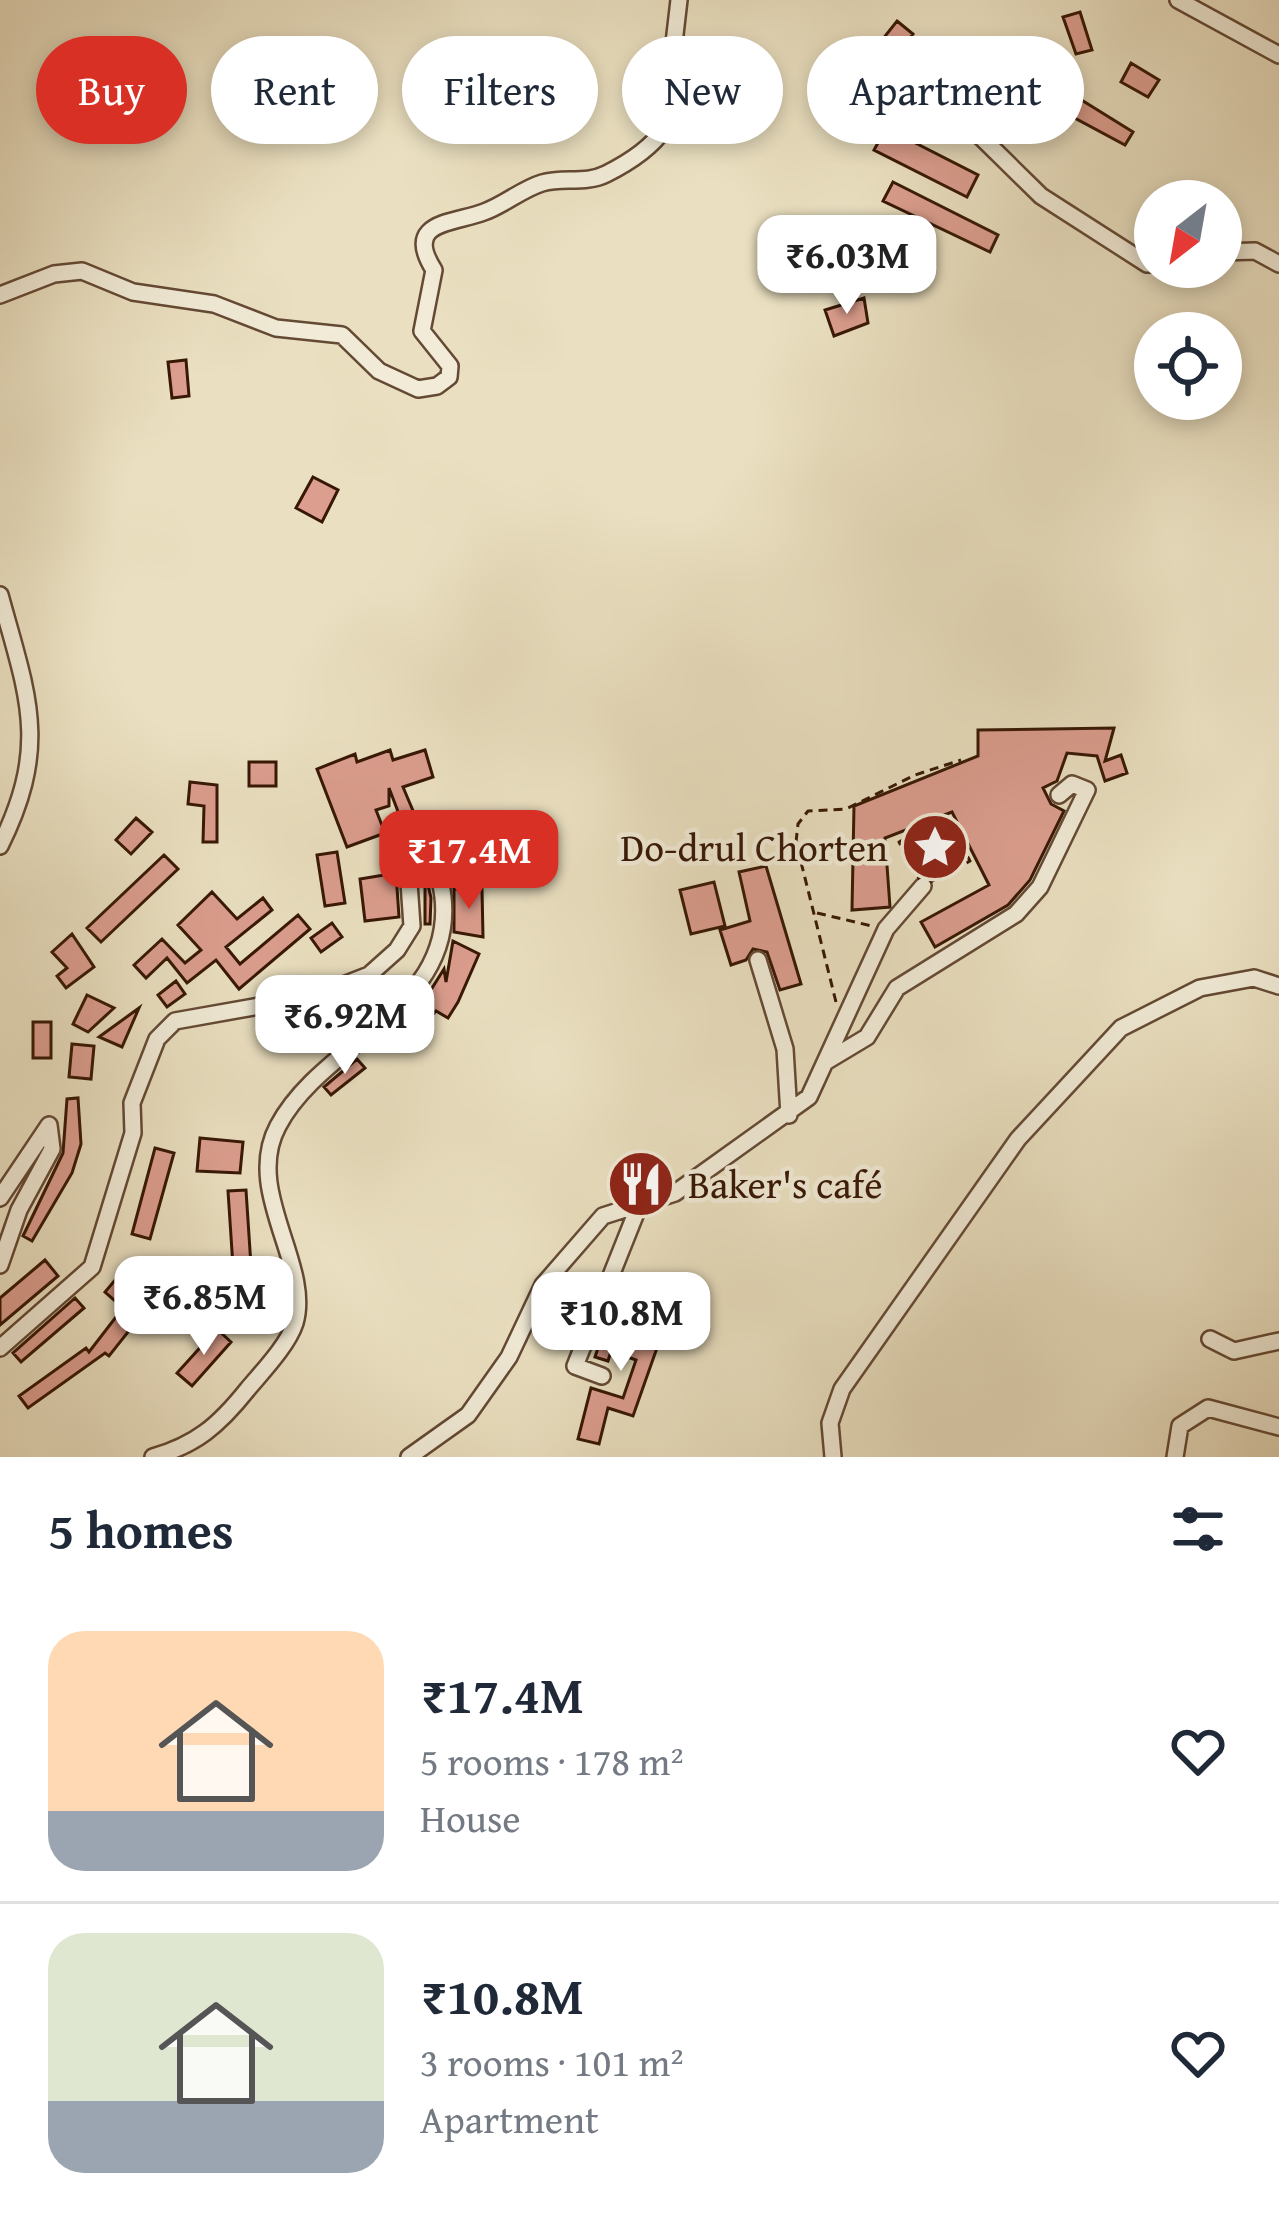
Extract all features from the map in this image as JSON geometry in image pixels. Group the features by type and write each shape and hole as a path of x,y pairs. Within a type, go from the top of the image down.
{"street":[{"path":"0,295 54,274 82,271 133,292 214,304 276,328 342,335 379,371 418,389 437,386 449,376 450,366 422,331 434,270 422,251 423,240 437,225 481,214 537,184 606,174 652,146 664,129 680,0"},
{"path":"1178,0 1279,55"},
{"path":"988,144 1041,196 1134,256"},
{"path":"1242,251 1255,250 1279,264"},
{"path":"0,595 22,663 31,772 0,846"},
{"path":"825,1063 867,1037 897,988 1016,914 1040,887 1087,790 1072,784 1059,795"},
{"path":"0,1348 92,1268 133,1132 132,1103 157,1039 176,1022 315,996 369,975 397,950 412,926 408,868 427,856 435,862 443,894 444,928 431,964 390,1017 292,1104 274,1130 273,1213 296,1296 295,1325 219,1424 188,1448 153,1457"},
{"path":"409,1457 468,1415 509,1357 543,1286 603,1216 675,1193 716,1169 809,1097 886,929 922,886"},
{"path":"758,960 785,1049 789,1114"},
{"path":"833,1457 830,1423 842,1389 1018,1138 1121,1028 1200,988 1254,978 1279,986"},
{"path":"0,1198 37,1135 49,1125 52,1149 20,1210 0,1265"},
{"path":"602,1376 575,1366 640,1203"},
{"path":"1210,1339 1234,1351 1279,1341"},
{"path":"1175,1457 1180,1426 1208,1408 1279,1427"}],"path":[{"path":"841,1027 796,842 798,824 808,811 846,809 915,775 961,760"},
{"path":"946,817 970,861 922,886 899,842 946,817"},
{"path":"816,912 886,929"}],"building":[{"path":"1080,12 1092,50 1084,52 1084,36 1070,36 1063,17"},
{"path":"897,21 913,34 911,36 885,36"},
{"path":"1131,63 1159,80 1148,97 1121,82"},
{"path":"1084,102 1133,132 1125,145 1084,123"},
{"path":"877,144 917,144 978,175 967,197 874,150"},
{"path":"893,182 998,235 990,252 883,201"},
{"path":"864,298 868,323 834,336 825,310"},
{"path":"186,360 189,396 172,398 168,362"},
{"path":"313,477 338,490 322,522 296,508"},
{"path":"1114,728 1105,761 1121,755 1127,773 1105,781 1097,756 1067,753 1057,781 1043,788 1051,804 1064,811 1030,880 1008,905 935,947 921,922 989,885 952,812 885,838 890,907 852,910 854,806 978,756 978,730"},
{"path":"390,750 393,760 425,750 433,777 403,787 427,844 413,851 406,813 399,814 389,788 389,806 376,810 385,833 347,847 317,769 355,754 357,762"},
{"path":"249,762 276,762 276,786 249,786"},
{"path":"190,782 217,785 217,842 203,842 204,806 188,804"},
{"path":"136,818 152,832 131,854 116,840"},
{"path":"337,852 345,903 325,906 317,855"},
{"path":"164,855 178,869 101,942 87,928"},
{"path":"766,866 801,984 780,990 767,952 753,949 746,960 731,965 720,930 750,921 739,872"},
{"path":"425,872 431,898 430,924 425,924"},
{"path":"396,873 399,917 365,921 360,879"},
{"path":"714,882 725,926 691,934 680,890"},
{"path":"454,889 482,889 483,937 454,932"},
{"path":"212,892 237,919 263,898 272,910 226,947 240,964 298,915 310,929 239,989 216,960 187,983 167,958 146,978 134,965 162,939 185,963 201,950 178,925"},
{"path":"332,923 342,937 321,952 311,938"},
{"path":"72,934 94,967 66,988 57,976 67,968 52,952"},
{"path":"453,941 479,954 458,1002 448,1018 436,1011 412,1038 406,1033 386,1050 378,1041 417,1012 444,969 446,982"},
{"path":"176,981 185,994 167,1007 158,995"},
{"path":"87,995 114,1008 88,1032 73,1024"},
{"path":"139,1008 122,1047 99,1037"},
{"path":"33,1022 51,1022 51,1058 33,1058"},
{"path":"72,1044 94,1046 91,1079 69,1077"},
{"path":"357,1059 365,1068 331,1095 324,1087"},
{"path":"78,1098 81,1144 72,1173 32,1241 23,1236 63,1153 67,1099"},
{"path":"200,1138 243,1142 240,1173 197,1171"},
{"path":"155,1148 174,1153 150,1239 132,1234"},
{"path":"246,1190 253,1296 235,1297 228,1191"},
{"path":"133,1259 163,1288 109,1356 105,1353 28,1408 19,1396 86,1348 89,1352 123,1308 105,1292"},
{"path":"45,1260 58,1276 0,1325 0,1298"},
{"path":"75,1298 84,1308 21,1362 13,1353"},
{"path":"610,1311 625,1316 621,1327 644,1335 648,1323 664,1328 633,1416 608,1408 599,1444 578,1439 591,1388 623,1398 636,1360 611,1351 608,1361 595,1357 599,1345 605,1347"},
{"path":"217,1329 231,1342 192,1386 177,1373"}],"place":[{"name":"Do-drul Chorten","path":"935,847"},
{"name":"Baker's café","path":"641,1184"}]}
